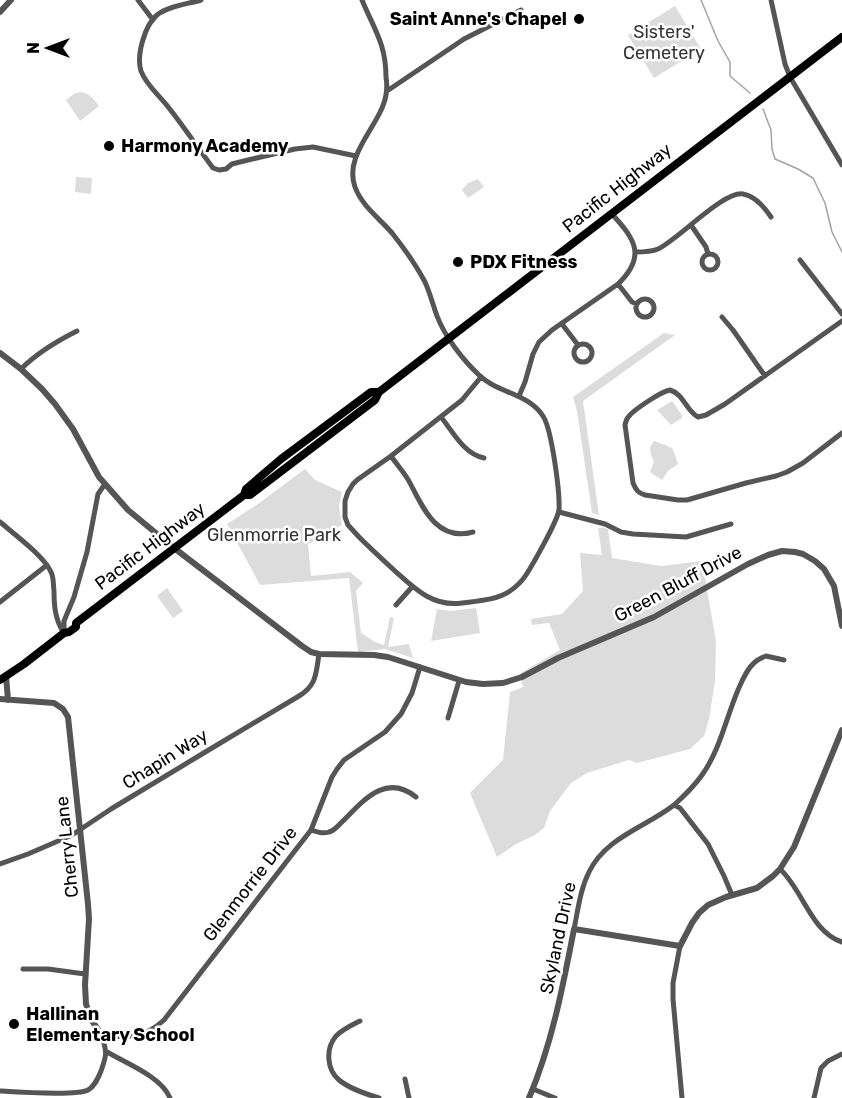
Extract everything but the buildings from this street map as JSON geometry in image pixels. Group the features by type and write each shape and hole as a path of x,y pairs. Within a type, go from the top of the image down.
{"main road":[{"name":"Pacific Highway","path":"3,678 64,633 72,623 76,623 244,495 250,495 319,444 375,400 379,392 842,37"}],"street":[{"path":"0,12 11,0"},
{"path":"138,0 153,20"},
{"path":"201,0 183,3 156,16 149,26 140,53 141,69 144,77 213,168 226,169 232,164 313,147 356,156"},
{"path":"362,0 383,47 387,91 385,101 356,156 352,174 356,190 367,207 392,232 411,258 425,282 437,316 463,358 481,378 519,396 537,409 546,423 556,477 559,512 526,575 516,586 497,597 452,604 429,598 412,587 352,530 345,517 345,501 348,492 357,480 462,400 481,378"},
{"path":"771,0 790,77 842,165"},
{"path":"387,91 464,39 521,10"},
{"path":"635,252 657,250 728,197 738,194 754,199 765,208 771,217"},
{"path":"519,396 537,346 544,337 618,284 631,267 634,260 634,246 628,232 611,213"},
{"path":"691,225 706,247 708,254"},
{"path":"800,260 842,314"},
{"path":"618,284 632,302 637,304"},
{"path":"722,317 734,330 765,375"},
{"path":"842,321 706,415 699,417 694,415 678,394 670,390 661,393 628,416 626,420 635,489 640,494 678,500 687,500 787,472 803,463 842,433"},
{"path":"562,324 578,345"},
{"path":"21,369 33,358 77,331"},
{"path":"0,353 42,389 62,413 105,484 134,516 302,646 311,652 320,654 380,656 420,667"},
{"path":"441,417 468,451 484,458"},
{"path":"391,456 409,481 426,514 435,523 456,534 463,535 473,532"},
{"path":"64,633 64,621 74,597 87,552 98,494 105,484"},
{"path":"559,512 633,534 686,537 731,524"},
{"path":"0,522 40,557 51,570 56,621 64,633"},
{"name":"Green Bluff Drive","path":"420,667 459,681 472,683 498,683 522,677 558,658 660,615 748,564 782,551 803,554 824,569 834,586 842,626"},
{"path":"0,602 46,565"},
{"path":"396,605 412,587"},
{"name":"Chapin Way","path":"0,864 80,831 111,809 307,691 314,681 320,654"},
{"name":"Skyland Drive","path":"529,1098 548,1045 582,887 590,869 605,850 617,840 674,805 695,784 708,767 748,669 766,656 784,660"},
{"name":"Glenmorrie Drive","path":"102,1036 138,1036 164,1020 311,830 332,777 344,760 395,723 407,704 420,667"},
{"path":"3,678 8,700"},
{"path":"448,718 459,681"},
{"name":"Cherry Lane","path":"0,699 54,703 63,709 68,717 88,919 85,996 91,1019 102,1036"},
{"path":"682,1098 673,999 673,982 680,946 692,923 704,908 716,901 757,888 780,869 794,847 842,730"},
{"path":"311,830 329,832 371,795 382,789 398,788 416,797"},
{"path":"674,805 680,808 708,844 732,895"},
{"path":"780,869 794,885 825,932 842,942"},
{"path":"574,929 680,946"},
{"path":"23,969 48,969 85,974"},
{"path":"360,1021 336,1036 331,1045 330,1065 336,1077 348,1086 370,1097 379,1098"},
{"path":"0,1091 71,1095 89,1090 97,1080 107,1052 102,1036"},
{"path":"107,1052 157,1081 168,1092 170,1098"},
{"path":"814,1098 821,1068 828,1061 842,1054"},
{"path":"405,1079 409,1098"},
{"path":"533,1089 555,1098"}],"green space":[{"name":"Sisters' Cemetery","path":"675,6 701,49 654,78 628,35"},
{"path":"80,92 91,97 99,106 80,121 66,100"},
{"path":"76,177 92,178 91,194 75,192"},
{"path":"478,179 484,187 468,198 462,190 468,183"},
{"path":"664,333 675,335 583,401 599,515 592,513 573,397"},
{"path":"672,401 682,418 671,425 657,410"},
{"path":"654,441 672,447 678,464 668,471 662,480 650,472 654,462 650,447"},
{"name":"Glenmorrie Park","path":"305,469 315,480 342,492 339,506 342,525 308,544 311,576 350,572 363,583 356,591 361,633 384,645 390,617 394,618 388,647 409,644 413,658 385,649 358,652 349,578 260,585 227,524"},
{"path":"598,528 608,529 612,558 661,566 702,561 716,641 715,681 704,736 690,749 637,763 629,760 587,773 571,783 550,811 544,828 497,857 470,793 503,760 510,692 523,687 519,674 560,650 549,623 532,625 531,619 562,614 583,591 580,553 602,555"},
{"path":"167,588 183,611 173,618 157,596"},
{"path":"476,608 480,633 431,641 437,609 450,611"}],"waterway":[{"path":"701,0 718,41 730,62 730,76 750,93"},
{"path":"763,109 771,130 775,159 813,178 825,203 832,232 842,252"}],"place":[{"name":"Saint Anne's Chapel","path":"579,19"},
{"name":"Harmony Academy","path":"109,146"},
{"name":"PDX Fitness","path":"458,262"},
{"name":"Hallinan Elementary School","path":"14,1024"}]}
